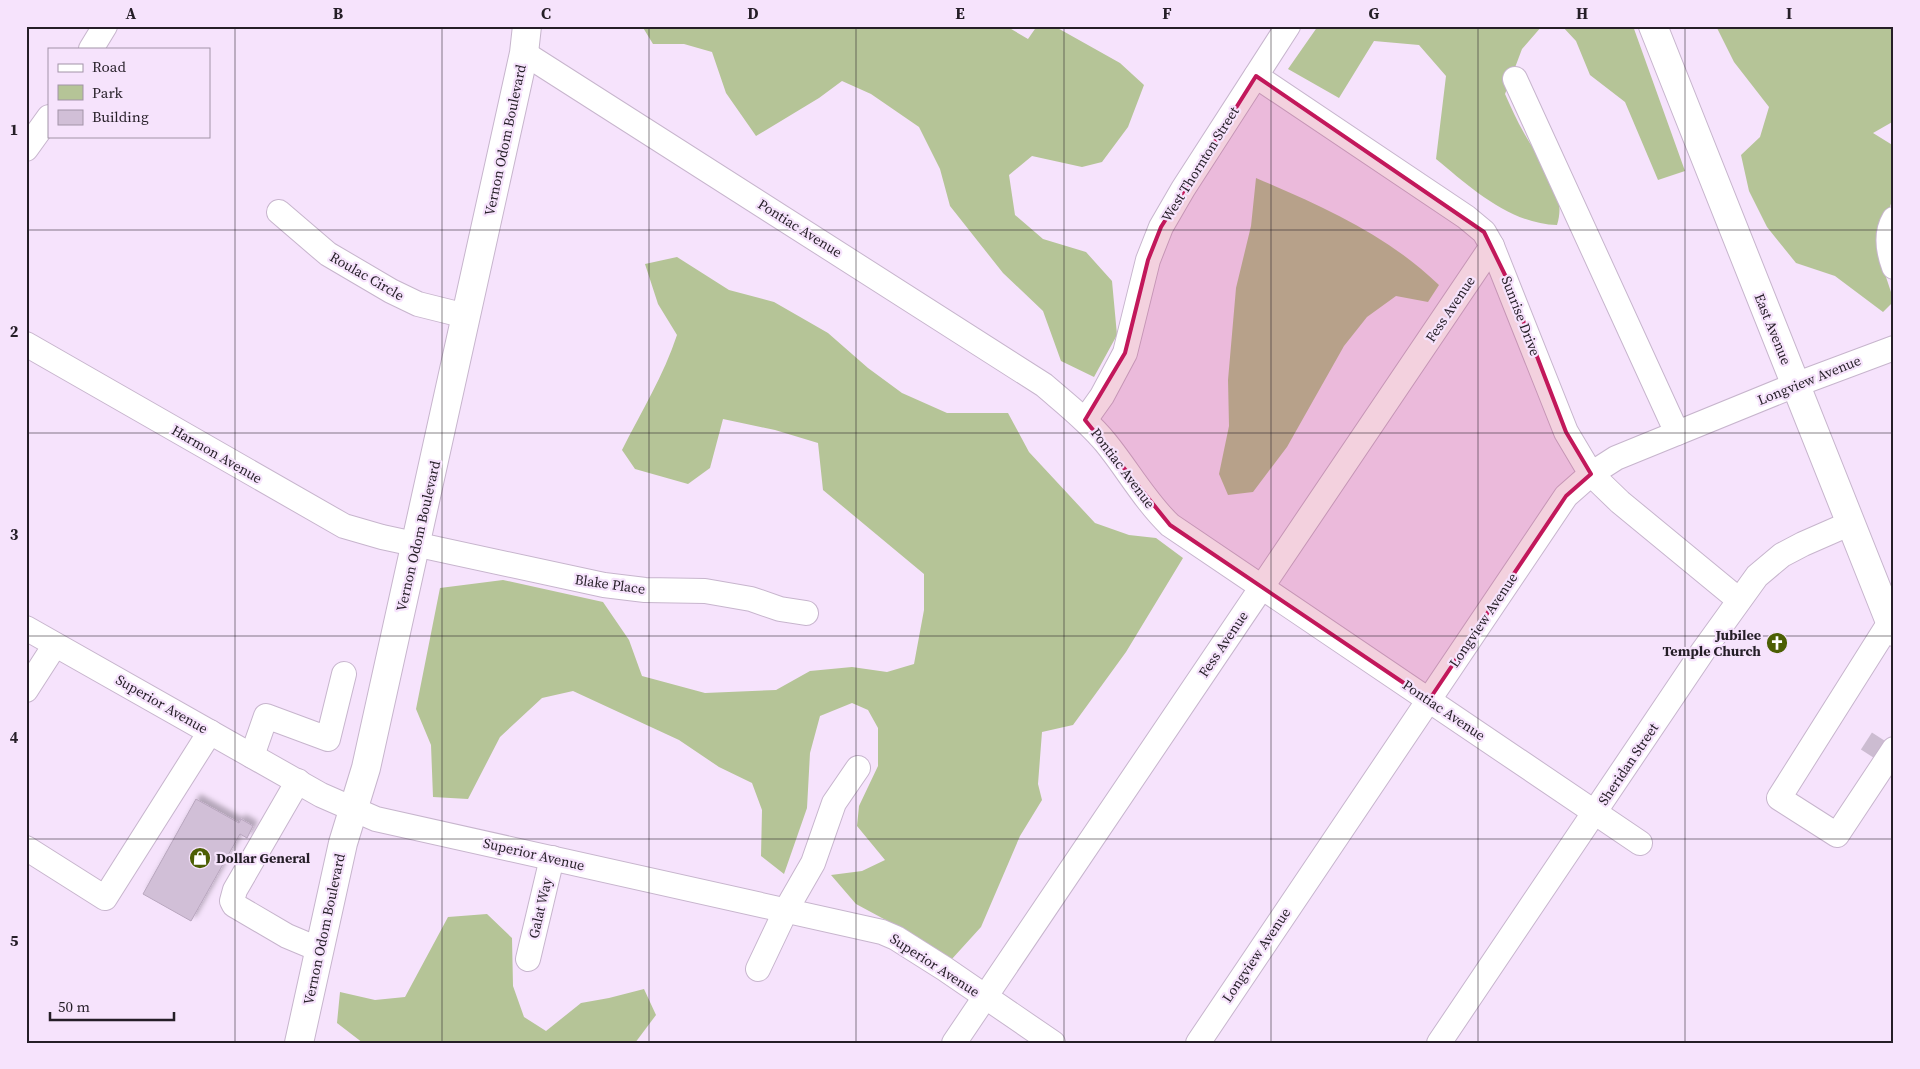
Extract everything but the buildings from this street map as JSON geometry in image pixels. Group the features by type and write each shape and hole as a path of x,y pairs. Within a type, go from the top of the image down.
{"main road":[{"name":"East Avenue","path":"1653,26 1892,627"},
{"name":"Vernon Odom Boulevard","path":"299,1043 318,949 343,843 366,768 416,544 466,316 524,34"}],"street":[{"path":"92,48 105,26"},
{"name":"West Thornton Street","path":"1086,420 1102,396 1125,353 1148,260 1161,227 1183,189 1288,26"},
{"name":"Pontiac Avenue","path":"524,34 1044,385 1086,420 1133,478 1154,510 1170,525 1640,844"},
{"name":"Sunrise Drive","path":"1256,76 1466,217 1484,232 1492,246 1566,432 1591,474 1620,502 1738,600"},
{"path":"1515,79 1677,433"},
{"path":"26,149 48,118"},
{"name":"Roulac Circle","path":"279,212 328,254 391,291 425,306 466,316"},
{"path":"1894,219 1889,230 1888,246 1894,267"},
{"name":"Fess Avenue","path":"954,1043 1492,246"},
{"name":"Harmon Avenue","path":"26,344 344,526 416,544"},
{"name":"Longview Avenue","path":"1198,1043 1566,496 1591,474 1616,458 1795,385 1894,348"},
{"name":"Sheridan Street","path":"1439,1043 1738,600 1757,576 1782,556 1803,544 1851,524"},
{"name":"Blake Place","path":"416,544 604,585 645,590 704,591 751,599 780,609 806,613"},
{"path":"1885,745 1874,780 1837,835 1779,798 1892,627"},
{"name":"Superior Avenue","path":"26,628 298,782 354,810 395,825 882,932 896,938 1053,1043"},
{"path":"26,690 55,645"},
{"path":"252,756 266,716 328,739 344,674"},
{"path":"26,848 105,898 210,732"},
{"path":"758,969 786,910 813,863 834,803 858,768"},
{"path":"298,782 235,890 232,900 234,905 287,936 318,949"},
{"name":"Galat Way","path":"528,959 552,858"}],"highlighted area":[{"path":"1256,76 1484,232 1508,281 1566,432 1591,474 1566,496 1429,700 1170,525 1085,420 1125,353 1148,260 1161,227"}],"green space":[{"path":"642,26 1006,26 1028,39 1037,26 1054,26 1120,63 1144,85 1128,127 1102,162 1082,167 1032,156 1009,175 1015,215 1043,239 1086,252 1112,281 1117,335 1094,377 1061,361 1043,311 1003,273 950,206 940,169 919,127 871,94 842,81 819,98 756,136 726,93 712,52 684,44 653,44"},
{"path":"1318,26 1542,26 1522,49 1505,94 1521,128 1551,177 1556,189 1559,200 1557,225 1540,223 1507,211 1477,192 1436,159 1446,76 1419,45 1374,41 1339,98 1288,69"},
{"path":"1562,26 1633,26 1685,171 1658,180 1625,102 1590,75 1576,41"},
{"path":"1716,26 1894,26 1894,121 1873,133 1894,146 1894,195 1876,247 1894,301 1883,312 1835,276 1796,263 1767,227 1749,191 1741,155 1760,137 1769,107 1734,62"},
{"path":"1256,178 1305,199 1375,236 1419,267 1439,285 1428,302 1396,296 1367,317 1344,346 1287,447 1253,492 1228,495 1219,474 1229,426 1228,380 1236,288 1251,226"},
{"path":"677,257 729,290 774,302 828,333 868,368 902,393 947,413 1008,413 1029,452 1095,523 1129,535 1156,538 1183,558 1126,652 1073,725 1042,732 1038,784 1042,800 1020,836 981,927 951,960 908,932 856,904 831,875 862,871 885,860 857,826 859,806 878,766 878,728 868,710 852,703 820,716 810,753 807,808 784,874 761,856 762,810 752,783 719,767 679,740 573,691 542,698 500,737 468,799 433,797 431,745 416,709 440,588 503,580 603,602 629,640 642,676 705,693 776,690 810,671 852,667 887,672 914,664 924,610 924,574 823,490 818,443 775,430 723,419 710,468 688,484 635,469 622,450 659,379 677,335 658,304 645,264"},
{"path":"487,914 512,938 513,986 524,1017 546,1031 581,1003 644,989 656,1015 635,1043 363,1043 337,1023 340,992 375,1000 405,997 448,917"}],"tunnel":[{"path":"1871,756 1882,739"}],"place":[{"name":"Jubilee Temple Church","path":"1777,643"},
{"name":"Dollar General","path":"200,858"}]}
